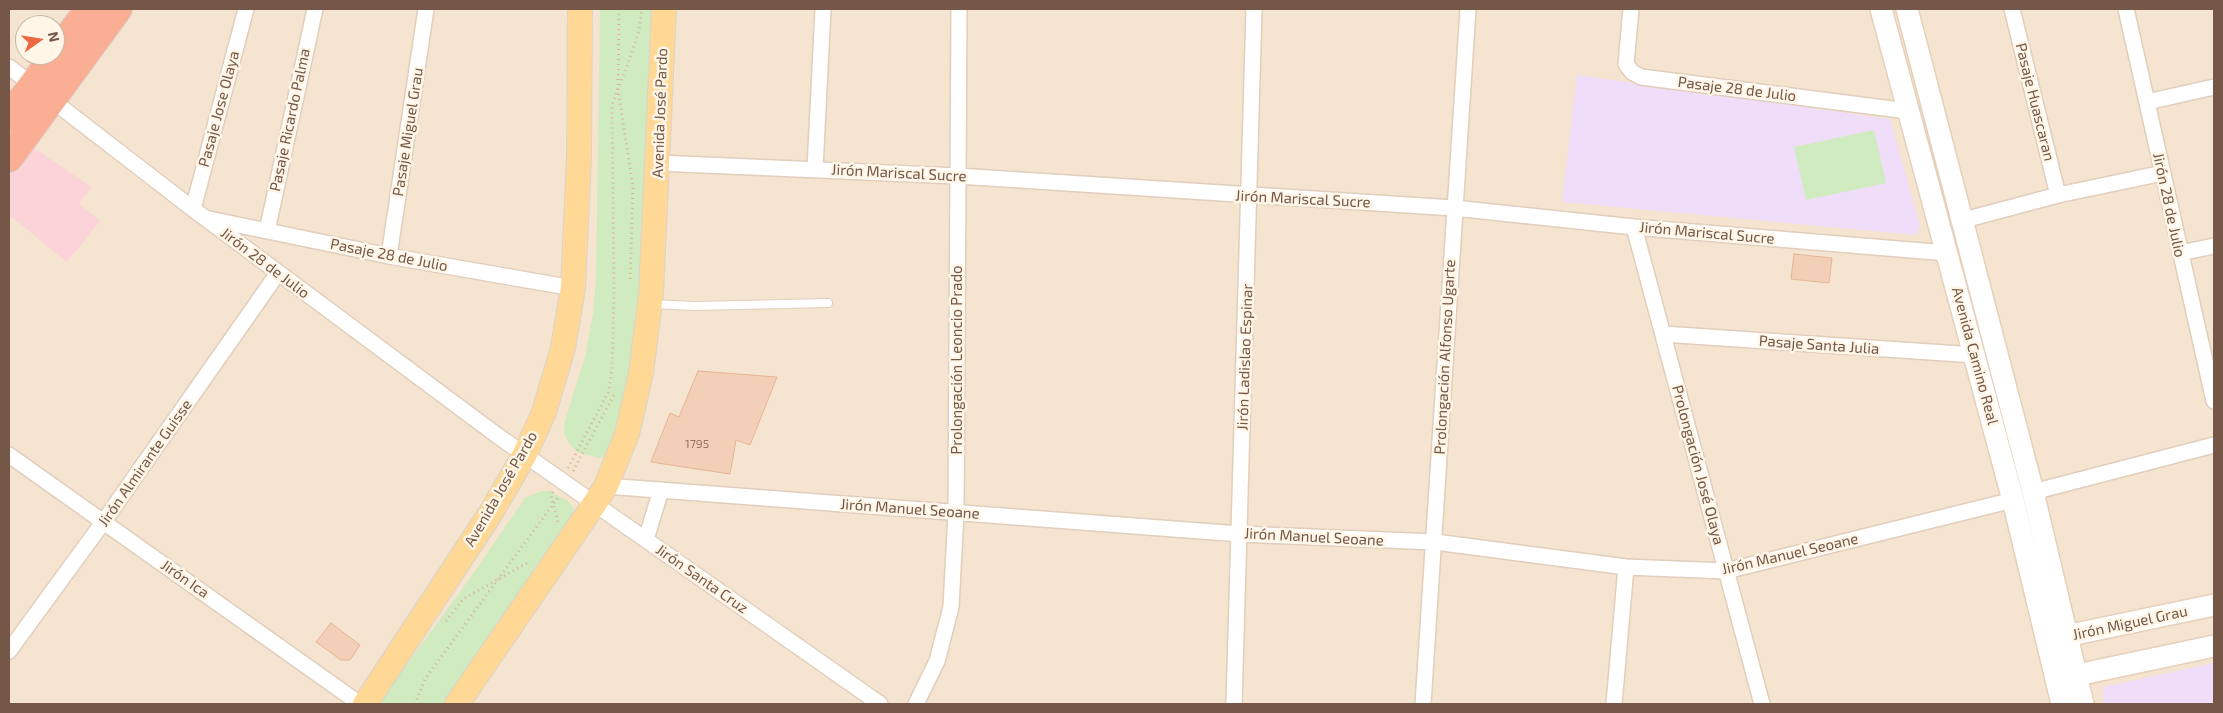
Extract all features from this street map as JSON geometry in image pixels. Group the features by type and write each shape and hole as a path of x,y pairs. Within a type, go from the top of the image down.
{"highway":[{"path":"9,117 42,93 118,9"},
{"path":"9,158 85,11"}],"main road":[{"name":"Avenida José Pardo","path":"365,704 492,511 525,454 544,412 563,348 573,288 579,157 580,9"},
{"name":"Avenida José Pardo","path":"457,704 600,495 627,434 641,373 650,304 664,9"},
{"name":"Avenida Camino Real","path":"1881,9 2013,500 2062,704"},
{"name":"Avenida Camino Real","path":"1907,9 1964,220 2033,492 2083,704"},
{"name":"Jirón Miguel Grau","path":"2046,640 2214,605"},
{"path":"2056,680 2214,646"}],"street":[{"name":"Pasaje Jose Olaya","path":"193,208 246,9"},
{"name":"Pasaje Miguel Grau","path":"389,256 426,9"},
{"path":"815,169 823,9"},
{"name":"Prolongación Leoncio Prado","path":"916,704 937,661 951,606 956,513 959,9"},
{"name":"Jirón Ladislao Espinar","path":"1234,704 1254,9"},
{"name":"Prolongación Alfonso Ugarte","path":"1423,704 1435,542 1454,208 1468,9"},
{"name":"Pasaje 28 de Julio","path":"1630,9 1626,64 1632,72 1640,77 1908,111"},
{"name":"Pasaje Huascaran","path":"2012,9 2058,195"},
{"name":"Jirón 28 de Julio","path":"2126,9 2214,401"},
{"name":"Pasaje Ricardo Palma","path":"266,231 312,10"},
{"name":"Jirón 28 de Julio","path":"9,66 278,273 490,431 525,454"},
{"path":"2147,102 2214,87"},
{"name":"Jirón Mariscal Sucre","path":"658,163 958,176 1454,208 1634,227 1947,253"},
{"path":"1964,220 2058,195 2163,173"},
{"name":"Pasaje 28 de Julio","path":"205,218 389,256 573,288"},
{"name":"Prolongación José Olaya","path":"1634,227 1762,704"},
{"path":"2180,253 2214,246"},
{"name":"Jirón Almirante Guisse","path":"9,651 104,521 278,273"},
{"name":"Pasaje Santa Julia","path":"1663,334 1975,355"},
{"path":"2033,492 2214,445"},
{"name":"Jirón Santa Cruz","path":"525,454 600,495 646,539 880,704"},
{"name":"Jirón Ica","path":"9,455 360,704"},
{"path":"646,539 661,490"},
{"name":"Jirón Manuel Seoane","path":"600,495 661,490 1240,534 1435,542 1626,567 1726,571 2013,500"},
{"path":"1614,704 1626,567"}],"lane":[{"path":"650,304 694,306 828,303"}],"shaded area":[{"path":"9,9 2214,9 2214,704 9,704"},
{"path":"1577,75 1890,119 1920,226 1916,235 1562,202"},
{"path":"30,145 91,187 79,204 100,221 67,262 9,215 9,176"},
{"path":"2214,663 2214,704 2103,704 2103,687"}],"green space":[{"path":"600,9 657,9 637,370 608,456 599,458 577,452 569,443 564,433 565,421 585,357 593,314 596,282"},
{"path":"1874,130 1886,183 1806,200 1794,147"},
{"path":"541,491 550,491 568,501 576,517 450,704 378,704 473,574 525,498"}],"building":[{"path":"1794,254 1832,258 1829,283 1791,279"},
{"path":"698,371 777,377 750,445 736,440 730,474 651,462 670,413 679,417"},
{"path":"331,623 360,645 350,660 341,660 316,642"}]}
